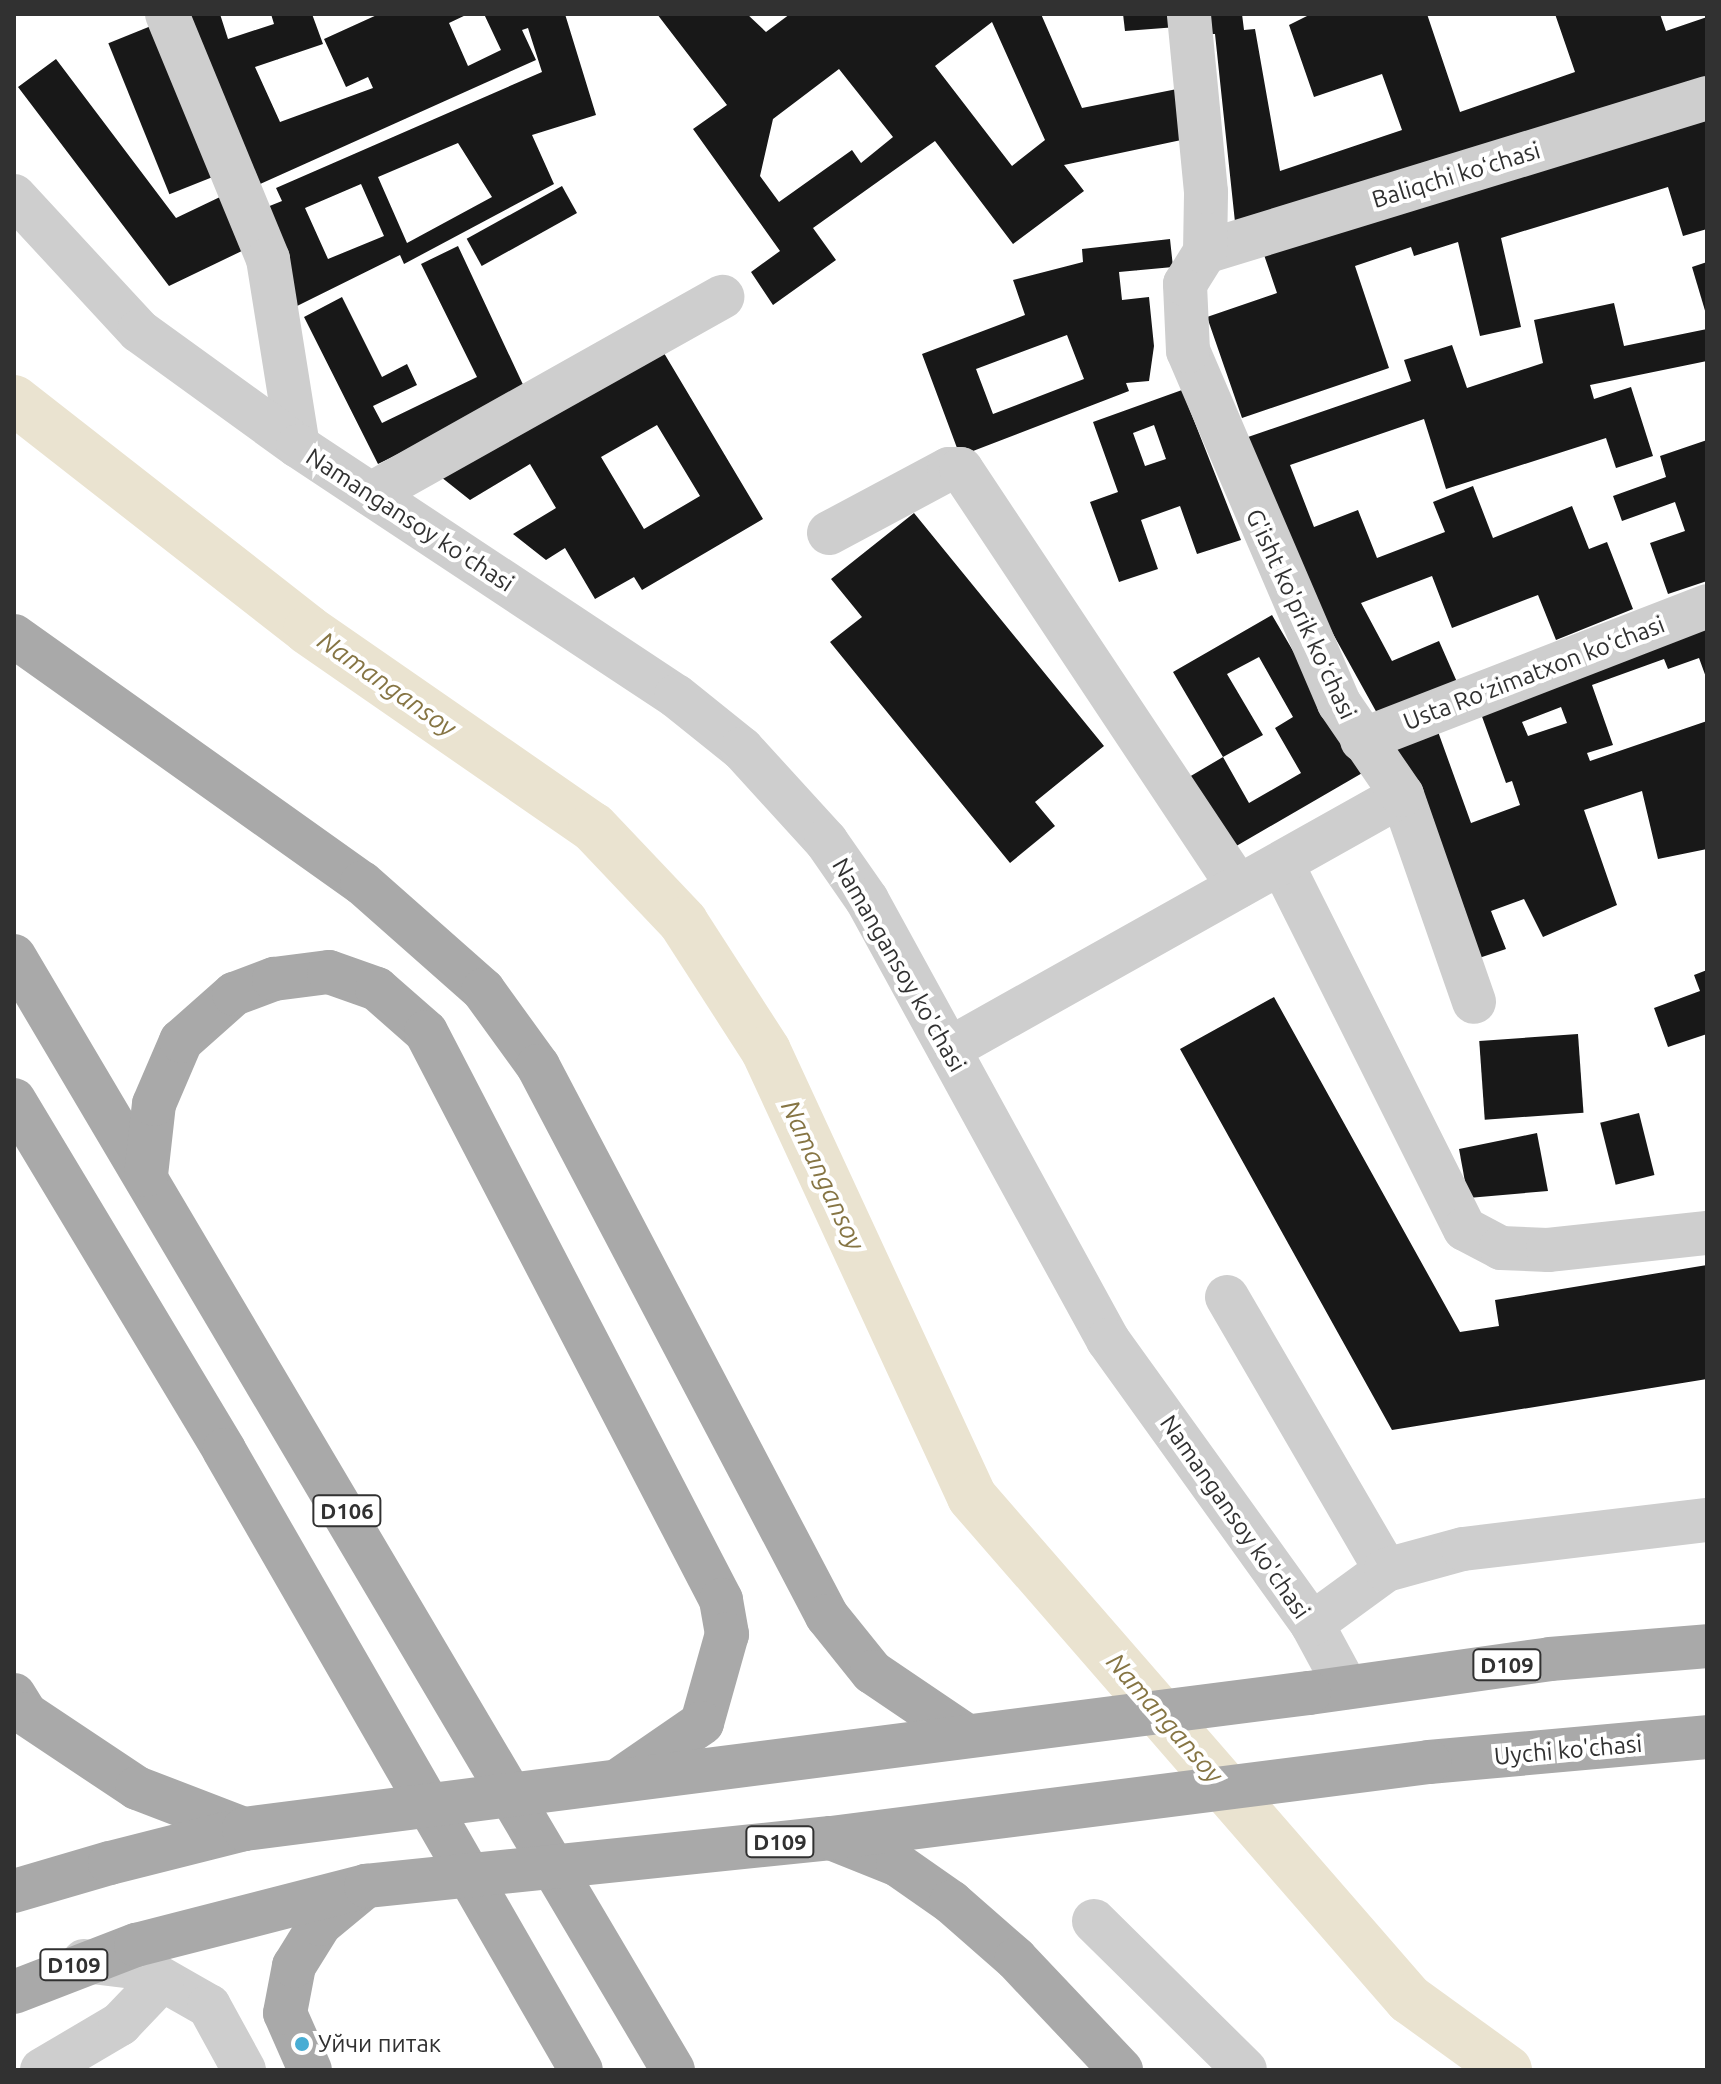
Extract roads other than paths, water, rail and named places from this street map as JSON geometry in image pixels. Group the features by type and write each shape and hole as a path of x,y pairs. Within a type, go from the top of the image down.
{"main road":[{"path":"14,636 362,883 483,990 538,1066 827,1616 872,1672 965,1735"},
{"name":"D106","path":"14,956 673,2070"},
{"path":"146,1175 154,1104 181,1041 234,994 274,979 329,972 377,989 426,1032 721,1600 727,1634 702,1723 622,1778"},
{"name":"D106","path":"14,1100 25,1131 581,2070"},
{"name":"D109","path":"14,1891 244,1829 1550,1659 1707,1646"},
{"path":"14,1695 26,1714 137,1788 244,1829"},
{"name":"Uychi ko'chasi","path":"831,1838 1429,1762 1707,1737"},
{"path":"831,1838 898,1865 951,1902 1016,1959 1121,2070"},
{"name":"D109","path":"14,1992 84,1961 136,1945 366,1886 831,1838"},
{"path":"310,2070 285,2013 294,1966 320,1924 366,1886"}],"street":[{"path":"167,14 268,259 298,446"},
{"name":"G'isht ko'prik koʻchasi","path":"1189,14 1206,192 1205,252 1185,284 1188,351 1332,690 1362,740 1402,795 1474,1002"},
{"name":"Baliqchi koʻchasi","path":"1205,252 1707,98"},
{"name":"Namangansoy ko'chasi","path":"14,196 139,331 298,446 676,696 742,749 826,841 949,1049 1108,1340 1312,1624 1327,1690"},
{"path":"371,494 722,297"},
{"path":"829,533 949,469 961,469 1238,886"},
{"name":"Usta Roʻzimatxon koʻchasi","path":"1362,740 1707,606"},
{"path":"949,1049 1402,795"},
{"path":"1282,864 1465,1229 1501,1248 1548,1250 1707,1233"},
{"path":"1227,1297 1386,1570"},
{"path":"1312,1624 1386,1570 1463,1549 1707,1520"},
{"path":"1094,1921 1245,2070"},
{"path":"84,1961 142,1968 209,2006 244,2070"},
{"path":"42,2070 120,2024 162,1980"}],"waterway":[{"name":"Namangansoy","path":"14,400 308,630 593,827 683,922 766,1051 972,1497 1409,1999 1507,2070"}],"place":[{"name":"Уйчи питак","path":"302,2044"}]}
